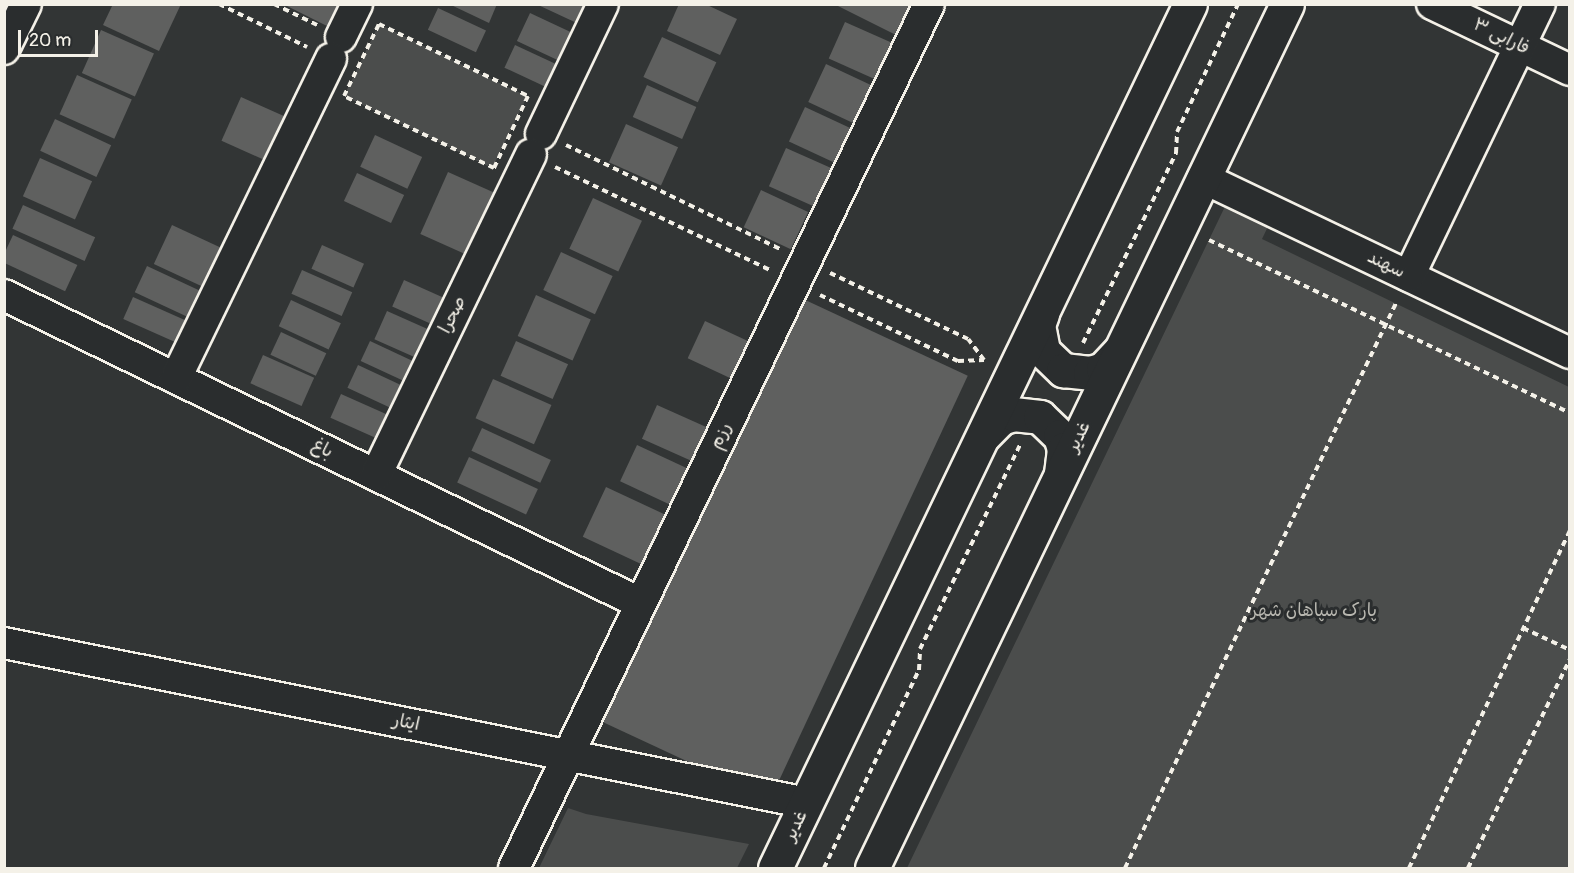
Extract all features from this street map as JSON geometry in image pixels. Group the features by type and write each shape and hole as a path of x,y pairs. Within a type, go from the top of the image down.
{"main road":[{"name":"غدیر","path":"775,868 1190,4"},
{"name":"غدیر","path":"872,868 1287,4"},
{"path":"1042,312 1038,325 1043,351 1063,370 1090,373 1114,360 1121,349"},
{"path":"982,438 990,427 1007,416 1027,413 1040,417 1052,425 1062,442 1065,462 1061,475"}],"street":[{"path":"4,49 26,4"},
{"path":"176,378 346,48 357,4"},
{"name":"صحرا","path":"376,475 603,4"},
{"name":"رزم","path":"514,868 929,4"},
{"name":"فارابی ۳","path":"1432,4 1569,70"},
{"path":"1409,276 1540,4"},
{"name":"سهند","path":"1203,178 1569,353"},
{"name":"باغ","path":"4,295 640,603"},
{"name":"ایثار","path":"4,643 807,803"}],"path":[{"path":"219,4 346,48 356,71 344,96 472,158 494,168 506,143 536,144 800,272 968,339 984,360 957,361 800,272 536,144 516,122 528,96 518,91 378,24 346,48"},
{"path":"1209,240 1569,413"},
{"path":"1125,868 1409,276"},
{"path":"1409,868 1569,530"},
{"path":"1523,628 1569,650"},
{"path":"1468,868 1569,659"}],"green space":[{"path":"379,24 527,96 492,168 344,96"},
{"name":"پارک سپاهان شهر","path":"1231,194 1274,214 1262,239 1569,387 1569,868 907,868"},
{"path":"568,808 586,814 749,844 737,868 539,868"}],"building":[{"path":"113,4 181,4 159,51 103,25"},
{"path":"283,4 339,4 329,27"},
{"path":"449,4 497,4 489,23"},
{"path":"536,4 591,4 581,25"},
{"path":"679,4 705,4 737,19 720,55 667,31"},
{"path":"834,4 915,4 900,37"},
{"path":"438,8 486,30 476,52 428,30"},
{"path":"530,13 578,35 565,63 517,41"},
{"path":"845,22 895,44 879,81 829,59"},
{"path":"101,30 154,54 135,97 82,73"},
{"path":"662,37 716,62 698,102 643,77"},
{"path":"515,45 564,68 553,90 504,68"},
{"path":"826,64 874,86 856,124 808,102"},
{"path":"77,75 132,99 114,139 60,114"},
{"path":"647,85 696,107 682,139 633,117"},
{"path":"241,97 294,121 274,164 221,141"},
{"path":"805,107 854,130 838,164 789,141"},
{"path":"55,119 111,145 96,177 40,151"},
{"path":"626,124 678,147 661,186 609,162"},
{"path":"375,135 422,157 407,189 360,167"},
{"path":"786,148 839,172 822,210 769,186"},
{"path":"40,158 92,181 75,220 23,196"},
{"path":"448,172 503,196 475,259 420,234"},
{"path":"357,173 404,195 391,223 344,201"},
{"path":"761,190 808,212 791,249 744,227"},
{"path":"593,198 642,221 618,272 569,249"},
{"path":"23,205 95,237 85,261 12,229"},
{"path":"172,225 229,252 211,291 154,264"},
{"path":"13,235 77,265 65,291 4,263 4,254"},
{"path":"322,245 364,264 353,287 311,269"},
{"path":"561,252 613,276 595,314 543,290"},
{"path":"147,266 209,295 196,321 135,292"},
{"path":"302,270 352,292 342,316 291,294"},
{"path":"404,280 449,300 437,326 392,306"},
{"path":"536,295 591,319 573,361 518,336"},
{"path":"133,297 196,325 186,347 123,319"},
{"path":"801,298 968,376 770,800 603,722"},
{"path":"291,300 341,323 329,350 279,326"},
{"path":"387,311 431,331 418,359 374,339"},
{"path":"705,321 755,344 738,381 688,358"},
{"path":"281,332 326,353 316,376 270,355"},
{"path":"370,341 421,365 411,385 361,361"},
{"path":"516,341 568,364 553,399 501,376"},
{"path":"263,355 314,378 302,406 250,383"},
{"path":"358,365 408,388 397,411 347,388"},
{"path":"493,379 551,405 534,444 476,418"},
{"path":"341,394 392,417 382,441 330,418"},
{"path":"657,405 712,429 697,463 642,439"},
{"path":"482,428 551,460 540,483 471,451"},
{"path":"637,445 694,472 677,508 620,481"},
{"path":"469,457 538,489 526,514 457,482"},
{"path":"606,487 671,517 648,567 583,537"}]}
